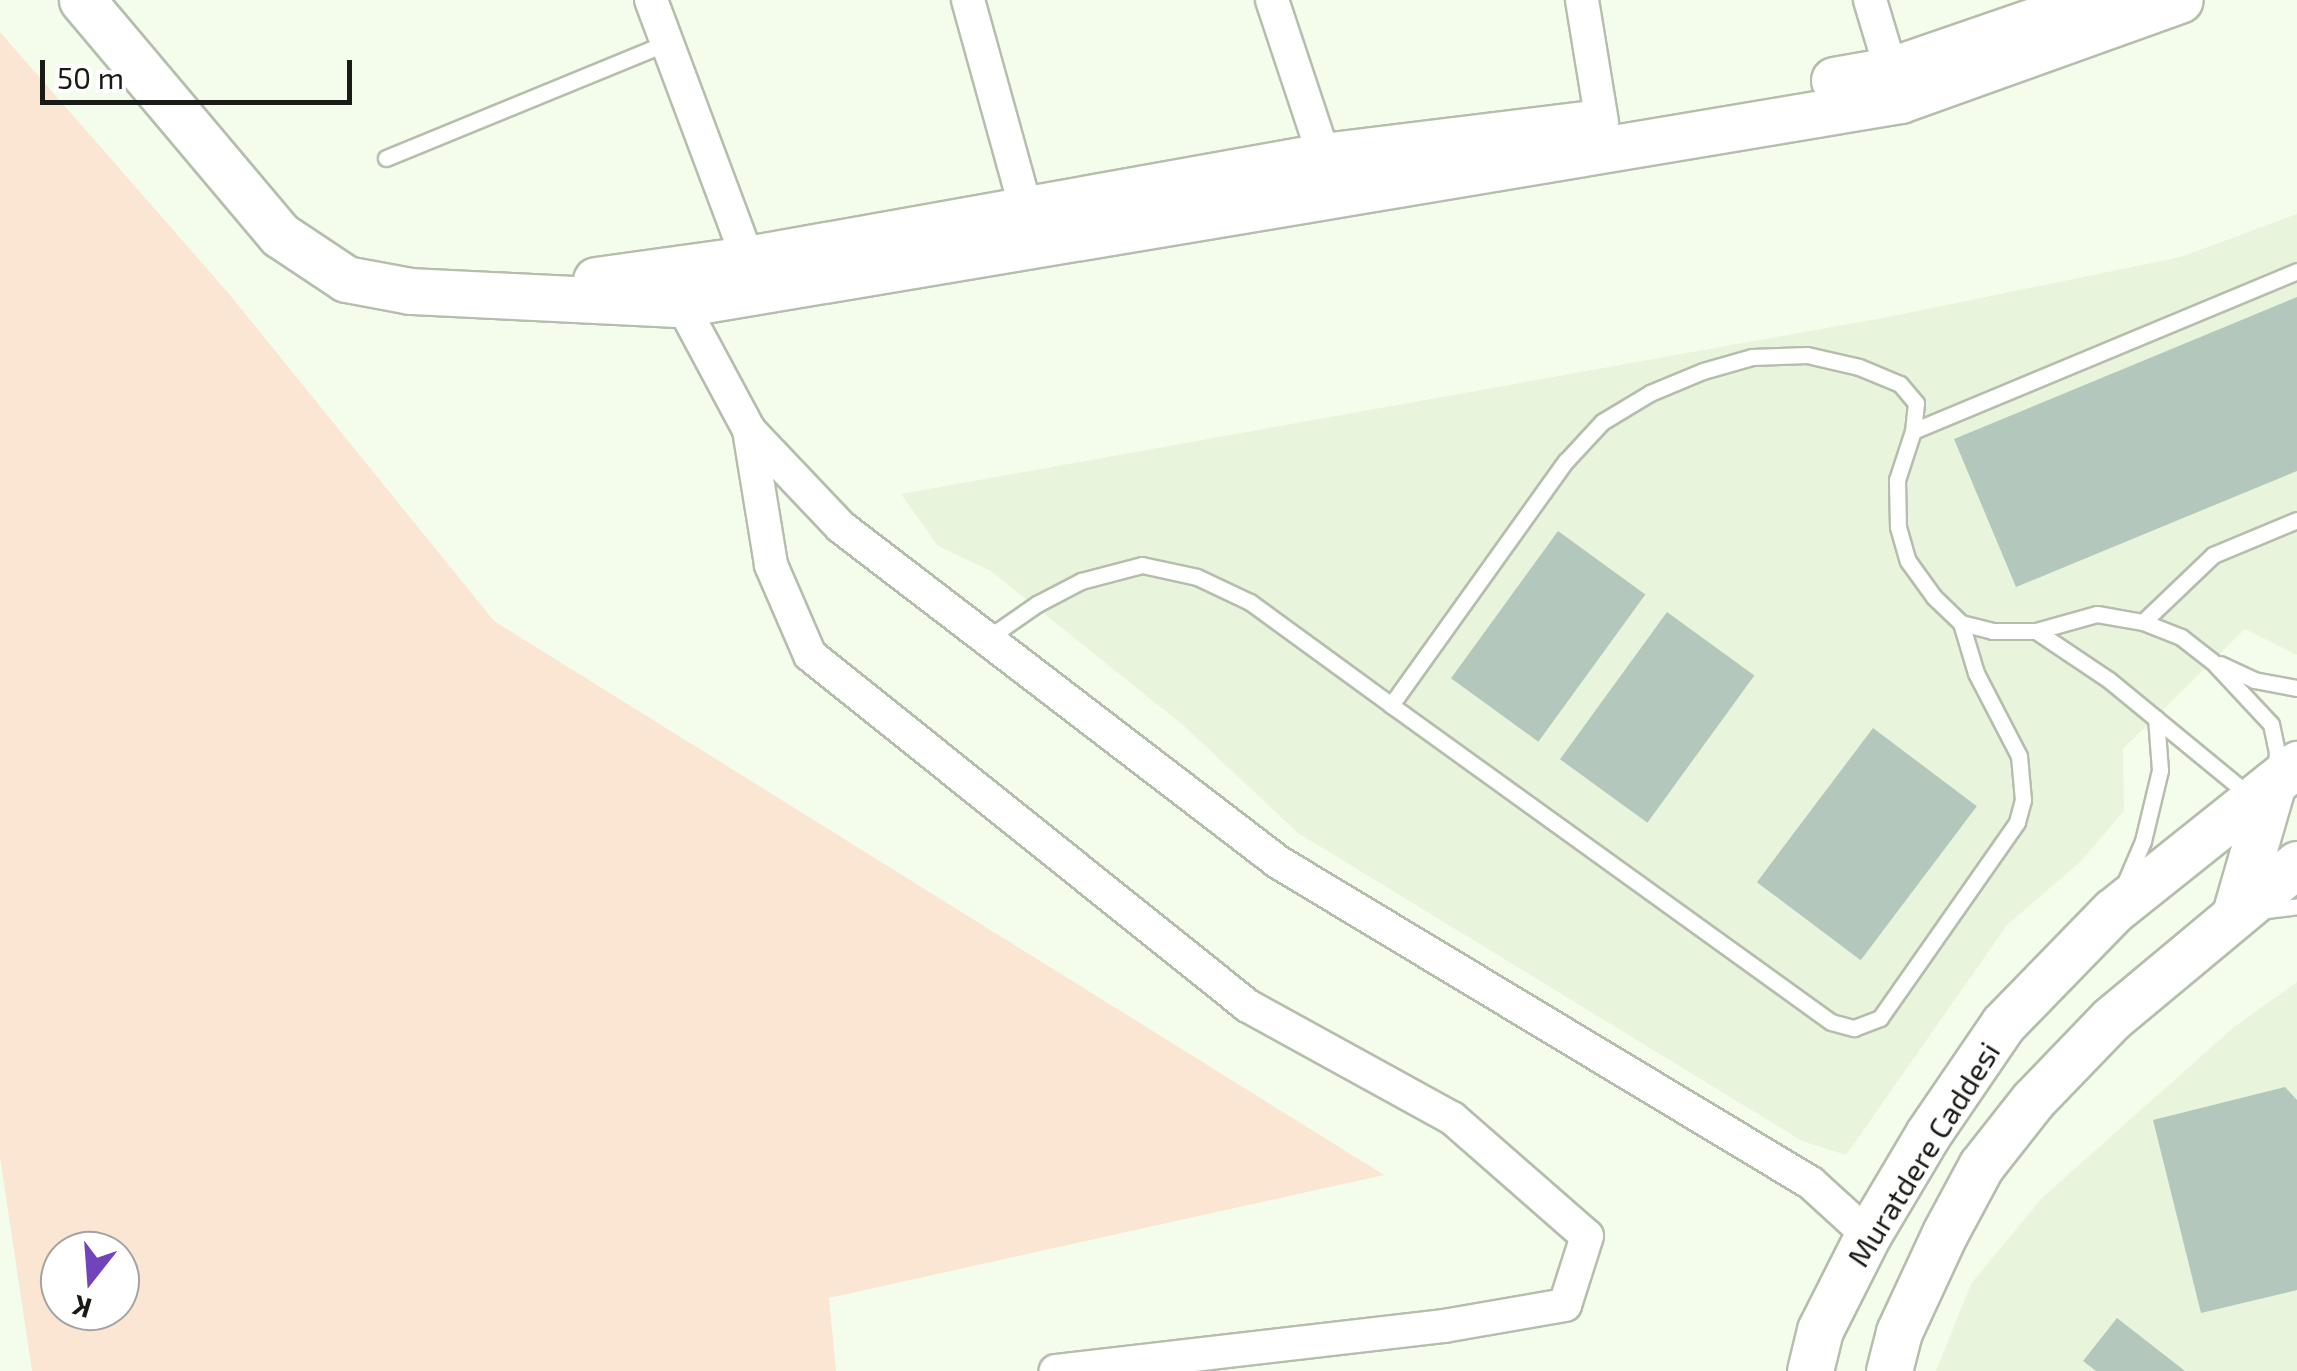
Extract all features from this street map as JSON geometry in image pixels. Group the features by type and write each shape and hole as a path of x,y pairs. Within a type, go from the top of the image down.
{"main road":[{"path":"82,0 280,236 346,279 410,291 494,295 672,287 1900,100 2180,0"},
{"path":"672,287 748,259 1026,209 1324,156 1602,122 1891,70 2094,0"},
{"path":"2236,914 2275,782"},
{"name":"Muratdere Caddesi","path":"1810,1371 1820,1330 1868,1235 1928,1134 2003,1024 2113,911 2275,782"},
{"name":"Muratdere Caddesi","path":"1889,1371 1899,1332 1981,1166 2033,1100 2111,1018 2297,864"}],"street":[{"path":"651,0 748,259"},
{"path":"968,0 1026,209"},
{"path":"1272,0 1324,156"},
{"path":"1582,0 1602,122"},
{"path":"1870,0 1891,70"},
{"path":"672,287 749,430 841,527 1278,862 1811,1183 1868,1235"},
{"path":"749,430 771,565 810,655 1248,1006 1452,1118 1587,1236 1565,1305 1444,1326 1056,1371"}],"lane":[{"path":"386,158 668,43"},
{"path":"1914,431 2297,270"},
{"path":"1392,705 1566,461 1602,422 1650,393 1752,357 1808,354 1859,366 1900,384 1916,403 1914,431 1898,480 1898,526 1908,561 1934,597 1961,622 1992,631 2036,631 2097,614 2143,622 2181,637 2212,661 2271,724 2277,754 2275,782 2156,718 2036,631"},
{"path":"2143,622 2213,555 2297,520"},
{"path":"988,638 1081,580 1142,565 1196,577 1250,602 1831,1022 1854,1028 1880,1018 2016,822 2024,800 2020,756 1976,673 1961,622"},
{"path":"2212,661 2254,680 2297,688"},
{"path":"2113,911 2154,805 2160,770 2156,718"},
{"path":"2236,914 2297,906"}],"shaded area":[{"path":"0,32 229,294 494,621 1384,1175 829,1298 836,1371 32,1371 0,1157"},
{"path":"2297,214 2297,655 2245,629 2123,749 2124,811 2080,862 2007,925 1846,1155 1802,1141 1298,833 1184,726 991,571 938,546 901,494 1888,317 2181,257"},
{"path":"2297,982 2297,1371 1936,1371 1971,1284 2042,1198 2234,1027"}],"building":[{"path":"2297,297 2297,471 2016,587 1954,439"},
{"path":"1558,531 1645,594 1538,742 1451,678"},
{"path":"1667,612 1754,675 1647,823 1560,759"},
{"path":"1873,728 1977,806 1861,960 1757,882"},
{"path":"2285,1087 2297,1100 2297,1290 2201,1313 2153,1120"},
{"path":"2117,1318 2185,1371 2096,1371 2083,1361"}]}
